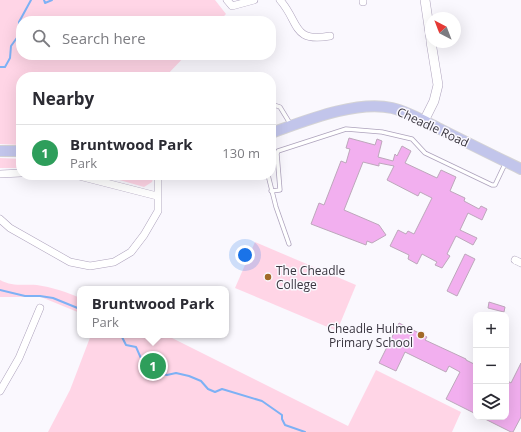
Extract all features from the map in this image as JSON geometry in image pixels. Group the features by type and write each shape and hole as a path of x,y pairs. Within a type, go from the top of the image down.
{"main road":[{"name":"Cheadle Road","path":"276,131 331,114 373,107 392,108 424,121 521,169"},
{"path":"0,150 16,151"}],"street":[{"path":"227,0 232,6 254,0"},
{"path":"280,0 286,7 299,31 306,37 316,38 330,36"},
{"path":"424,0 426,12"},
{"path":"424,121 434,101 438,85 432,48"},
{"path":"0,174 16,173"},
{"path":"95,180 157,196"},
{"path":"0,219 10,228 70,262 90,266 114,262 131,252 144,235 158,211 158,180"},
{"path":"0,391 19,358 40,308"}],"lane":[{"path":"276,106 280,107 292,126"},
{"path":"271,191 280,190 278,151 346,129 382,132 412,139 425,153 492,185 495,184 506,162"},
{"path":"269,180 271,191 289,244"}],"shaded area":[{"path":"0,0 215,0 226,14 224,16 16,16 16,60 181,60 170,72 16,72 16,145 0,144"},
{"path":"0,158 16,159 16,168 0,168"},
{"path":"120,180 153,180 144,187"},
{"path":"255,242 356,285 337,331 235,288"},
{"path":"0,280 14,284 48,287 77,297 77,312 41,297 0,297"},
{"path":"90,338 172,338 348,426 376,370 461,412 452,432 48,432 70,390"}],"building":[{"path":"349,138 375,145 377,139 382,141 378,157 393,161 395,154 397,156 402,146 411,151 405,163 437,178 441,170 456,177 450,191 465,198 464,201 479,209 481,206 487,209 482,220 468,213 460,230 477,238 473,245 456,236 447,254 450,256 442,268 435,265 437,262 422,254 417,264 408,259 409,255 390,246 398,230 406,234 408,231 414,234 432,198 420,192 418,196 387,180 394,166 379,163 379,166 363,162 344,210 379,225 386,235 372,243 367,241 366,245 311,224 319,203 324,205 341,161 346,163 350,149 346,148"},
{"path":"465,254 475,259 457,296 447,291"},
{"path":"489,302 505,307 504,312 488,308"},
{"path":"399,323 427,337 425,340 473,364 473,412 446,399 460,372 449,366 446,372 405,352 396,371 379,363"},
{"path":"521,363 521,417 513,432 487,420 509,420 509,382 511,383"}],"waterway":[{"path":"22,16 31,0"},
{"path":"44,0 45,3 52,0"},
{"path":"0,67 5,67 10,58 11,46 16,39"},
{"path":"0,290 25,296 53,298 77,308"},
{"path":"122,338 126,345 136,347 144,365 151,371 167,375 176,373 189,376 201,381 208,389 215,392 222,389 262,401 282,415 285,425 305,432"}],"place":[{"name":"The Cheadle College","path":"268,277"},
{"name":"Cheadle Hulme Primary School","path":"421,335"},
{"name":"Bruntwood Park","path":"153,366"}]}
